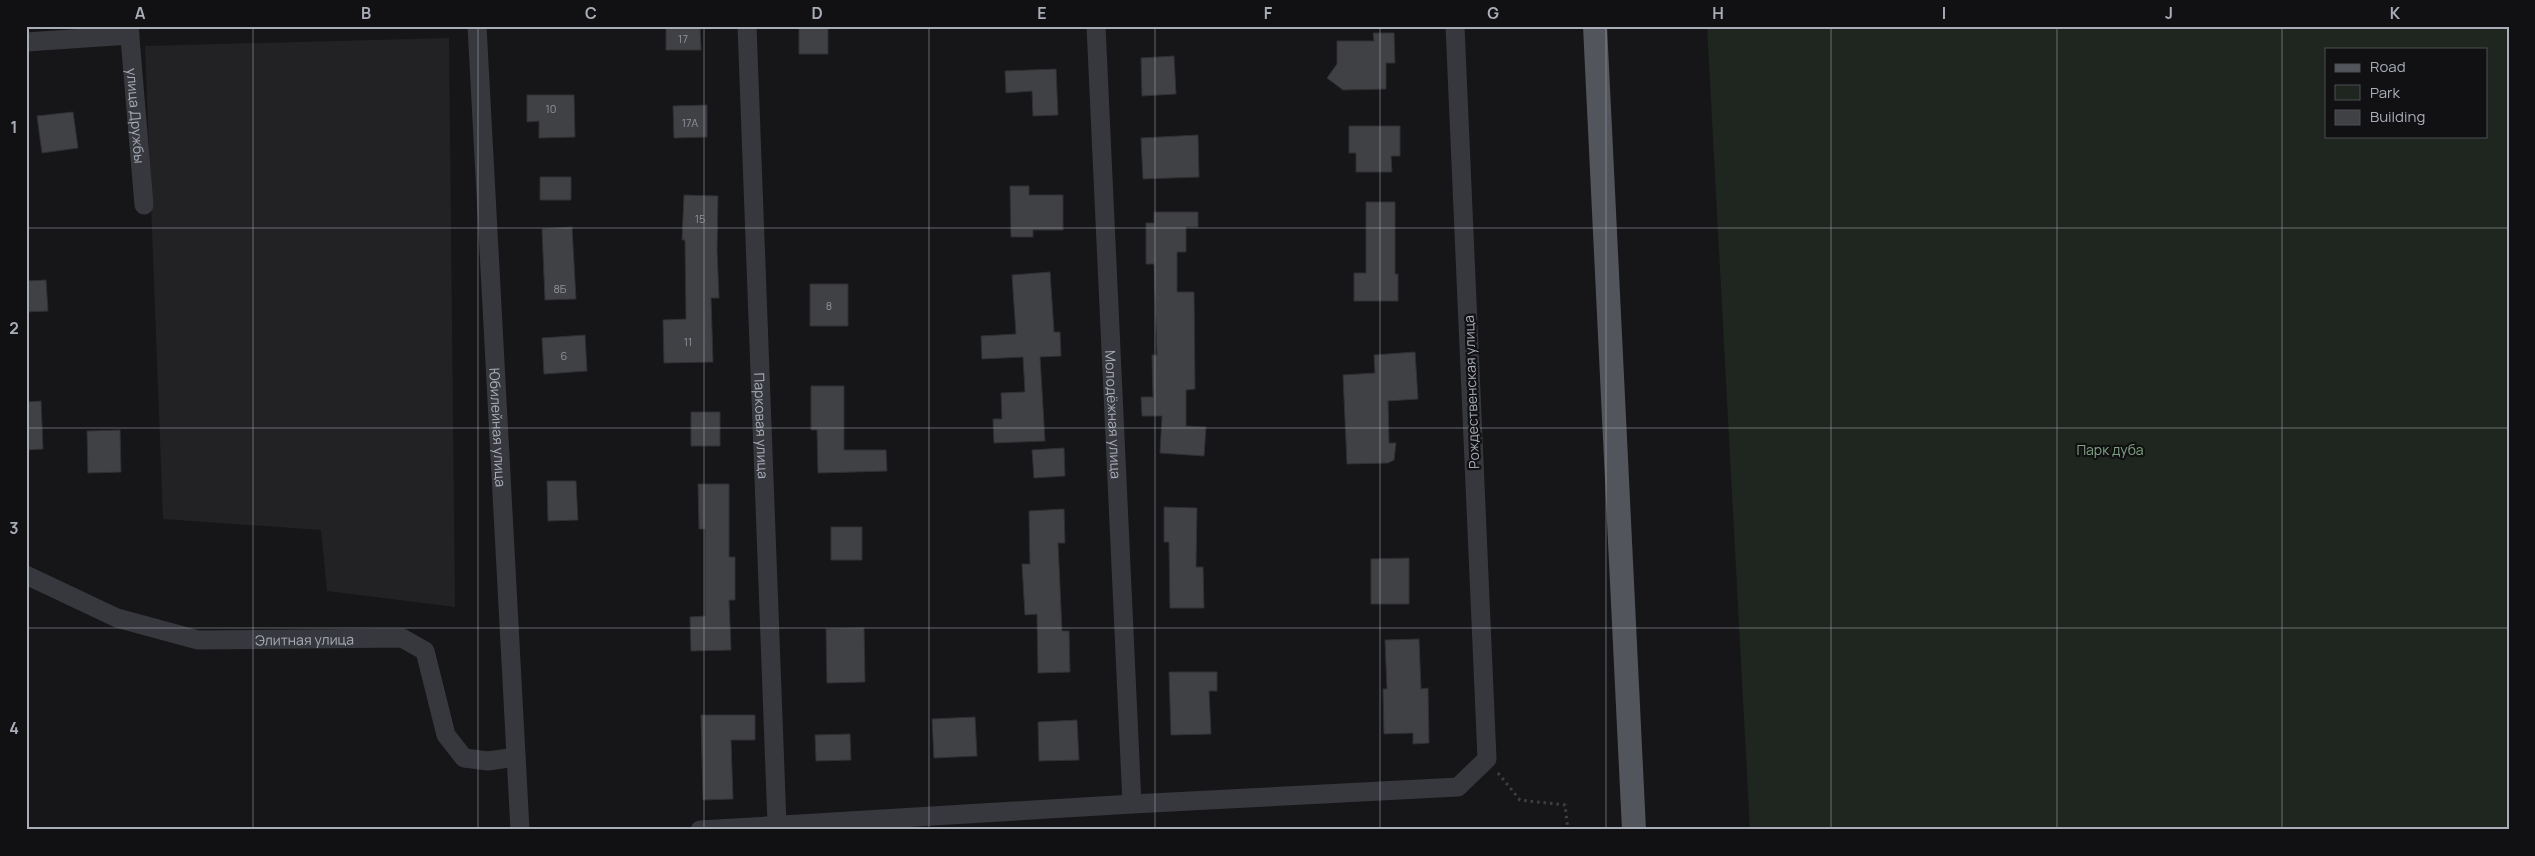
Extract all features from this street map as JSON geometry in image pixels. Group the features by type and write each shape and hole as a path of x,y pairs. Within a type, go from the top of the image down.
{"main road":[{"path":"1595,26 1634,830"}],"street":[{"name":"Юбилейная улица","path":"477,26 520,830"},
{"name":"Парковая улица","path":"747,26 776,824"},
{"name":"Молодёжная улица","path":"1096,26 1132,804"},
{"name":"Рождественская улица","path":"1455,26 1487,758"},
{"path":"26,42 130,30"},
{"name":"улица Дружбы","path":"130,30 144,205"},
{"name":"Элитная улица","path":"26,575 117,618 198,640 402,638 425,651 446,735 464,758 488,761 516,757"},
{"path":"700,830 776,824 1458,787 1487,758"}],"path":[{"path":"1487,758 1520,800 1565,805 1568,830"}],"shaded area":[{"path":"449,38 455,607 327,591 321,530 163,519 145,46"}],"green space":[{"name":"Парк дуба","path":"1707,26 2509,26 2509,830 1750,830"}],"building":[{"path":"666,26 700,26 701,50 666,50"},
{"path":"799,28 828,28 828,54 799,54"},
{"path":"1373,33 1394,33 1395,63 1386,63 1386,89 1343,90 1327,78 1337,64 1337,41 1374,41"},
{"path":"1174,56 1176,94 1142,96 1141,58"},
{"path":"1056,69 1058,115 1033,116 1032,91 1006,93 1005,71"},
{"path":"527,95 574,95 575,137 539,138 539,121 527,122"},
{"path":"707,105 707,137 674,138 673,106"},
{"path":"73,112 78,148 42,153 37,116"},
{"path":"1349,126 1400,126 1400,156 1391,156 1392,172 1356,172 1356,153 1349,153"},
{"path":"1198,135 1199,177 1143,179 1141,138"},
{"path":"540,177 571,177 571,200 540,200"},
{"path":"1010,186 1029,186 1029,195 1063,195 1063,230 1033,230 1033,237 1011,237"},
{"path":"684,195 718,196 717,250 719,298 711,298 713,362 664,363 663,320 686,319 685,240 682,240"},
{"path":"1366,202 1395,202 1395,274 1398,274 1398,301 1354,301 1354,273 1366,273"},
{"path":"1154,212 1198,212 1198,227 1186,227 1186,252 1177,252 1177,292 1194,292 1195,389 1186,390 1186,426 1206,427 1204,456 1160,453 1162,416 1142,416 1141,397 1153,397 1152,355 1157,355 1154,264 1146,264 1146,223 1154,223"},
{"path":"572,227 576,299 545,300 542,229"},
{"path":"1050,272 1054,332 1060,332 1061,356 1040,357 1045,441 994,443 993,419 1002,419 1001,393 1025,392 1023,357 982,359 981,336 1016,334 1012,275"},
{"path":"46,280 48,311 26,312 26,281"},
{"path":"810,284 848,284 848,326 810,326"},
{"path":"585,335 587,371 544,374 542,338"},
{"path":"1415,352 1418,399 1388,401 1389,443 1396,443 1394,460 1388,463 1347,464 1343,375 1375,373 1374,355"},
{"path":"811,386 844,386 844,450 886,450 887,471 818,473 817,430 811,430"},
{"path":"41,401 43,449 26,450 26,402"},
{"path":"691,412 720,412 720,446 691,446"},
{"path":"120,430 121,472 88,473 87,431"},
{"path":"1064,448 1065,476 1034,478 1032,450"},
{"path":"547,481 576,481 578,520 548,521"},
{"path":"698,484 729,484 729,557 735,557 735,600 729,600 731,650 691,651 690,617 705,616 705,529 699,529"},
{"path":"1164,507 1197,508 1196,567 1203,567 1204,608 1170,608 1169,542 1164,542"},
{"path":"1064,509 1065,543 1058,543 1062,631 1069,631 1070,672 1038,673 1037,614 1025,615 1022,564 1030,564 1029,511"},
{"path":"831,527 862,527 862,560 831,560"},
{"path":"1409,558 1409,604 1371,604 1371,559"},
{"path":"864,628 865,682 827,683 826,629"},
{"path":"1419,639 1421,689 1428,688 1429,743 1413,744 1413,733 1384,734 1383,689 1387,689 1385,640"},
{"path":"1169,672 1217,672 1217,691 1209,691 1211,734 1171,735"},
{"path":"701,715 755,715 755,740 731,740 733,799 703,800"},
{"path":"975,717 977,756 934,758 932,719"},
{"path":"1077,720 1079,760 1039,761 1038,722"},
{"path":"850,734 851,760 816,761 815,735"}]}
